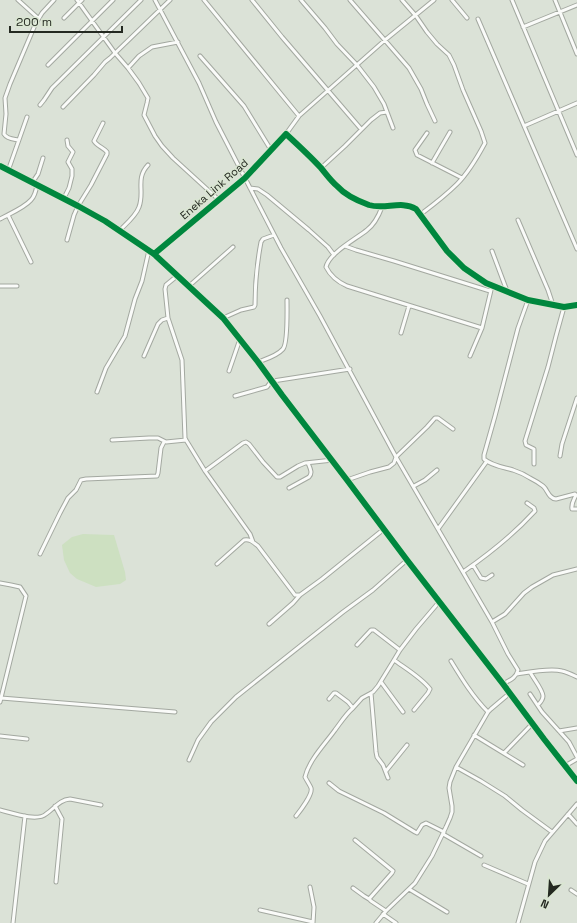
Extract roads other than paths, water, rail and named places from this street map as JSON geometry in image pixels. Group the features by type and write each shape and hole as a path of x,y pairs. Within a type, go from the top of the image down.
{"street":[{"path":"18,0 38,18"},
{"path":"18,140 8,138 4,134 6,114 5,98 38,18 54,0"},
{"path":"64,18 78,2 82,0"},
{"path":"48,65 113,0"},
{"path":"40,105 52,88 141,0"},
{"path":"155,0 199,83 216,122 274,236 350,369 396,457 492,622 518,670 517,674"},
{"path":"63,106 105,62 170,0"},
{"path":"204,0 299,116"},
{"path":"252,0 361,129"},
{"path":"301,0 337,44 357,65 381,98 393,128"},
{"path":"350,0 409,68 416,78 435,121"},
{"path":"402,0 437,44 449,55 485,143 462,178 446,194 421,214"},
{"path":"434,0 385,40 299,116 286,134 338,187 352,197 370,205 382,207 404,204 416,209 447,251 464,268 491,288"},
{"path":"452,0 468,18"},
{"path":"512,0 577,155"},
{"path":"555,0 577,54"},
{"path":"78,2 115,53 140,83 148,98 144,115 162,146 219,200"},
{"path":"523,27 577,5"},
{"path":"478,19 577,249"},
{"path":"128,68 139,56 152,47 178,42"},
{"path":"200,56 244,106 271,150"},
{"path":"524,126 577,103"},
{"path":"321,168 361,129 380,113 387,112"},
{"path":"8,171 27,117"},
{"path":"67,240 78,206 107,154 105,149 94,141 103,123"},
{"path":"432,163 450,132"},
{"path":"427,133 415,150 417,155 462,178"},
{"name":"Eneka Link Road","path":"154,254 245,178 286,134"},
{"path":"64,198 69,188 72,172 68,162 73,152 68,146 67,140"},
{"path":"32,183 38,174 43,158"},
{"path":"119,231 140,205 141,175 148,165"},
{"path":"0,166 37,186 64,198 149,250 223,318 577,781"},
{"path":"0,219 31,200 35,195 37,186"},
{"path":"250,188 258,189 267,195 328,247 334,255"},
{"path":"382,207 373,224 334,255 327,263 326,268 333,278 347,286 482,328"},
{"path":"8,215 31,262"},
{"path":"518,220 554,305"},
{"path":"223,318 241,310 254,307 255,289 262,242 264,239 274,236"},
{"path":"345,246 491,288 507,291 528,300 554,305 577,305"},
{"path":"189,286 233,247"},
{"path":"97,392 106,368 125,336 135,299 142,281 149,250"},
{"path":"492,251 507,291"},
{"path":"177,276 165,287 168,318 182,360 186,440 205,471 250,534 253,542"},
{"path":"0,286 17,286"},
{"path":"470,356 482,328 491,288"},
{"path":"258,362 271,357 284,347 286,340 287,300"},
{"path":"528,300 518,328 484,459 500,467 529,477 544,486 553,498 556,499 575,494 572,508 577,509"},
{"path":"401,333 409,306"},
{"path":"534,464 534,449 526,445 525,441 548,367 564,306"},
{"path":"144,356 158,324 162,320 168,318"},
{"path":"229,371 240,339"},
{"path":"235,396 267,387 272,381 350,369"},
{"path":"560,456 562,444 577,398"},
{"path":"347,480 389,467 394,463 396,457 408,444 427,428 435,418 438,418 453,429"},
{"path":"112,440 156,438 164,442 186,440"},
{"path":"40,554 65,503 69,496 76,490 81,480 157,476 160,448 164,442"},
{"path":"205,471 246,442 277,477 280,477 298,466 308,463 333,460"},
{"path":"438,529 487,461"},
{"path":"290,488 311,476 312,472 308,463"},
{"path":"414,486 425,480 437,470"},
{"path":"463,572 502,542 536,511 527,503"},
{"path":"270,624 293,604 300,595 384,529"},
{"path":"217,564 244,540 248,540 258,546 292,591 295,594 300,595"},
{"path":"189,760 198,740 211,722 236,697 372,590 407,560"},
{"path":"473,565 481,578 486,579 492,575"},
{"path":"492,622 505,614 524,593 532,587 553,575 577,569"},
{"path":"0,583 20,587 26,596 0,700 175,712"},
{"path":"296,816 312,791 305,777 316,754 362,698 371,693 381,682 400,650 416,628 440,602"},
{"path":"357,645 371,630 374,630 400,650"},
{"path":"394,660 419,678 430,689 414,710"},
{"path":"451,661 469,689 488,712"},
{"path":"503,684 517,674 551,670 562,671 577,677"},
{"path":"530,672 543,695 543,699 538,705"},
{"path":"381,682 403,712"},
{"path":"329,698 336,693 353,708"},
{"path":"371,693 376,752 377,757 384,765 388,778"},
{"path":"376,923 410,889 427,864 452,812 449,788 456,767 488,712 510,693"},
{"path":"530,694 550,721 569,742 577,758 565,766"},
{"path":"504,753 533,723"},
{"path":"559,731 577,728"},
{"path":"474,735 523,765"},
{"path":"0,736 26,738"},
{"path":"386,771 407,745"},
{"path":"456,767 505,796 552,832"},
{"path":"329,783 339,791 384,813 415,832 417,832 422,825 426,823 481,856"},
{"path":"0,810 39,818 46,815 59,802 65,799 101,805"},
{"path":"518,923 535,862 545,840 577,804"},
{"path":"55,806 62,819 56,882"},
{"path":"568,814 577,824"},
{"path":"13,923 25,816"},
{"path":"354,840 392,871 392,873 369,898"},
{"path":"484,865 528,884"},
{"path":"260,910 313,922 314,907 310,887"},
{"path":"353,888 369,898 396,923"},
{"path":"410,889 447,912"},
{"path":"571,890 577,894"}]}
